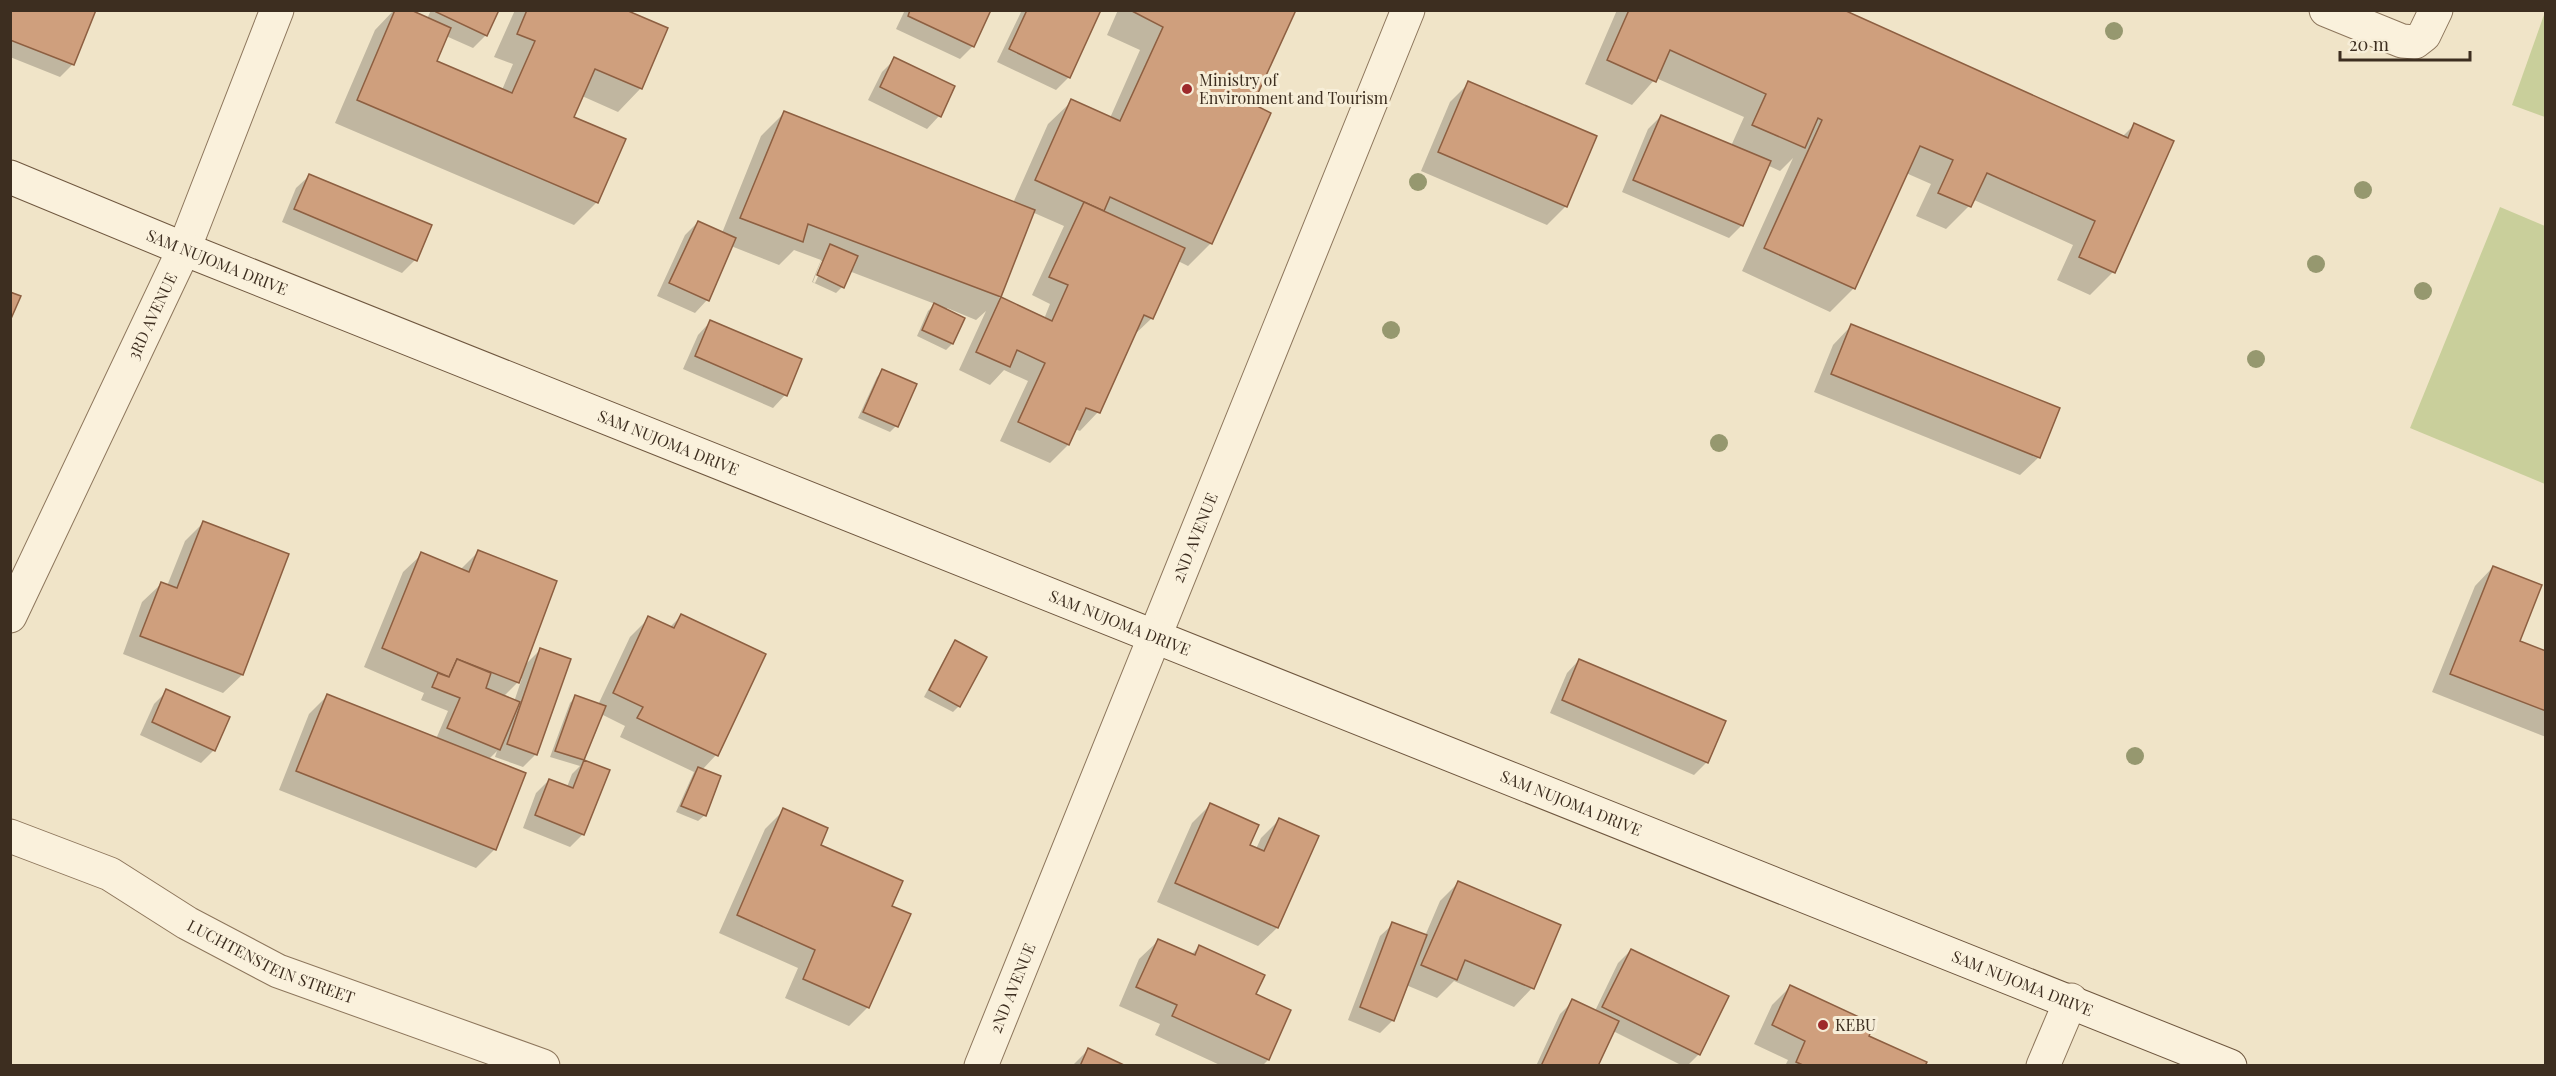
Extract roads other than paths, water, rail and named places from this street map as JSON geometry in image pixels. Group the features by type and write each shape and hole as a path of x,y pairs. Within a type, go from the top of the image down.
{"street":[{"name":"3RD AVENUE","path":"10,616 184,249 277,10"},
{"name":"2ND AVENUE","path":"981,1065 1408,10"},
{"path":"2326,10 2402,41 2415,42 2424,35 2436,10"},
{"name":"SAM NUJOMA DRIVE","path":"10,177 184,249 2230,1065"},
{"name":"LUCHTENSTEIN STREET","path":"10,836 110,874 187,923 279,971 543,1065"},
{"path":"2043,1065 2071,1000"}],"place":[{"name":"Ministry of Environment and Tourism","path":"1187,89"},
{"name":"KEBU","path":"1823,1025"}]}
